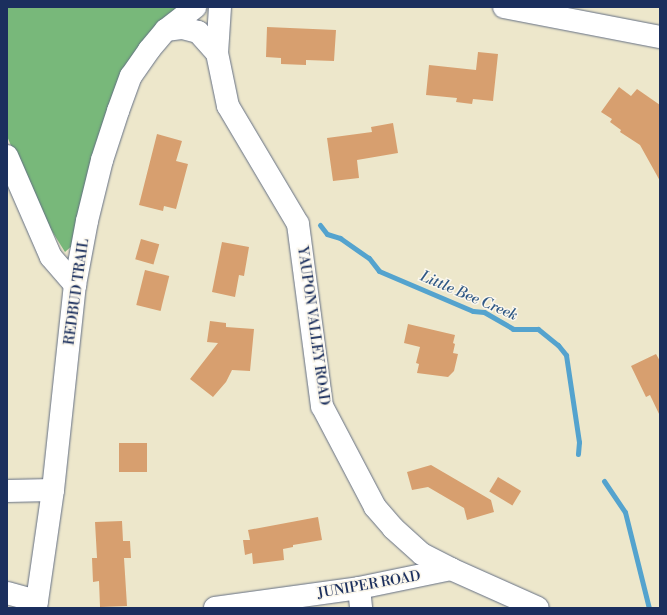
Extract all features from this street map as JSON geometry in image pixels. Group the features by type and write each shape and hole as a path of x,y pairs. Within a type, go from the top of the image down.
{"street":[{"name":"REDBUD TRAIL","path":"37,604 53,490 75,285 89,214 102,160 118,111 132,76 149,50 166,30 195,7"},
{"name":"YAUPON VALLEY ROAD","path":"220,7 217,53 228,106 298,224 322,406 375,507 394,528 422,554 451,569 538,608"},
{"path":"504,7 530,10 660,38"},
{"path":"166,30 183,28 198,32 217,53"},
{"path":"7,156 51,257 75,285"},
{"path":"7,491 53,490"},
{"name":"JUNIPER ROAD","path":"215,608 360,598 451,569"},
{"path":"7,593 37,604"}],"green space":[{"path":"7,7 181,7 139,48 74,244 65,252 35,204 7,136"}],"building":[{"path":"267,27 336,30 334,61 306,60 306,65 281,64 281,58 266,57"},
{"path":"478,52 498,54 493,101 473,99 472,104 456,102 457,98 426,95 429,65 476,70"},
{"path":"619,87 631,96 637,89 660,105 660,181 640,145 620,132 621,130 610,122 612,119 601,112"},
{"path":"393,123 398,153 357,160 359,178 333,181 327,138 372,132 371,127"},
{"path":"157,134 182,141 176,161 188,164 176,209 164,206 163,211 139,205"},
{"path":"141,239 159,244 153,264 135,259"},
{"path":"222,242 249,247 244,276 239,275 235,297 212,292"},
{"path":"145,270 169,276 161,311 136,305"},
{"path":"210,321 226,323 226,327 254,329 250,371 232,370 226,382 213,397 190,379 218,343 207,342"},
{"path":"408,324 455,335 453,353 458,354 454,371 448,377 417,373 419,364 416,363 420,347 404,343"},
{"path":"656,354 660,361 660,416 650,395 646,397 631,366"},
{"path":"119,443 147,443 147,472 119,472"},
{"path":"431,465 491,500 494,512 467,520 464,508 428,487 412,490 407,472"},
{"path":"498,477 521,491 512,505 489,492"},
{"path":"318,517 322,540 293,545 293,547 283,549 284,560 253,564 252,553 245,555 243,540 250,540 248,530"},
{"path":"122,521 123,541 130,541 131,558 124,558 127,606 100,607 99,581 93,582 92,558 97,558 95,522"}],"waterway":[{"name":"Little Bee Creek","path":"320,225 327,234 340,238 369,258 379,271 473,311 484,312 513,329 538,329 558,345 566,355 579,442 578,454"},
{"name":"Little Bee Creek","path":"604,481 625,512 649,608"}]}
